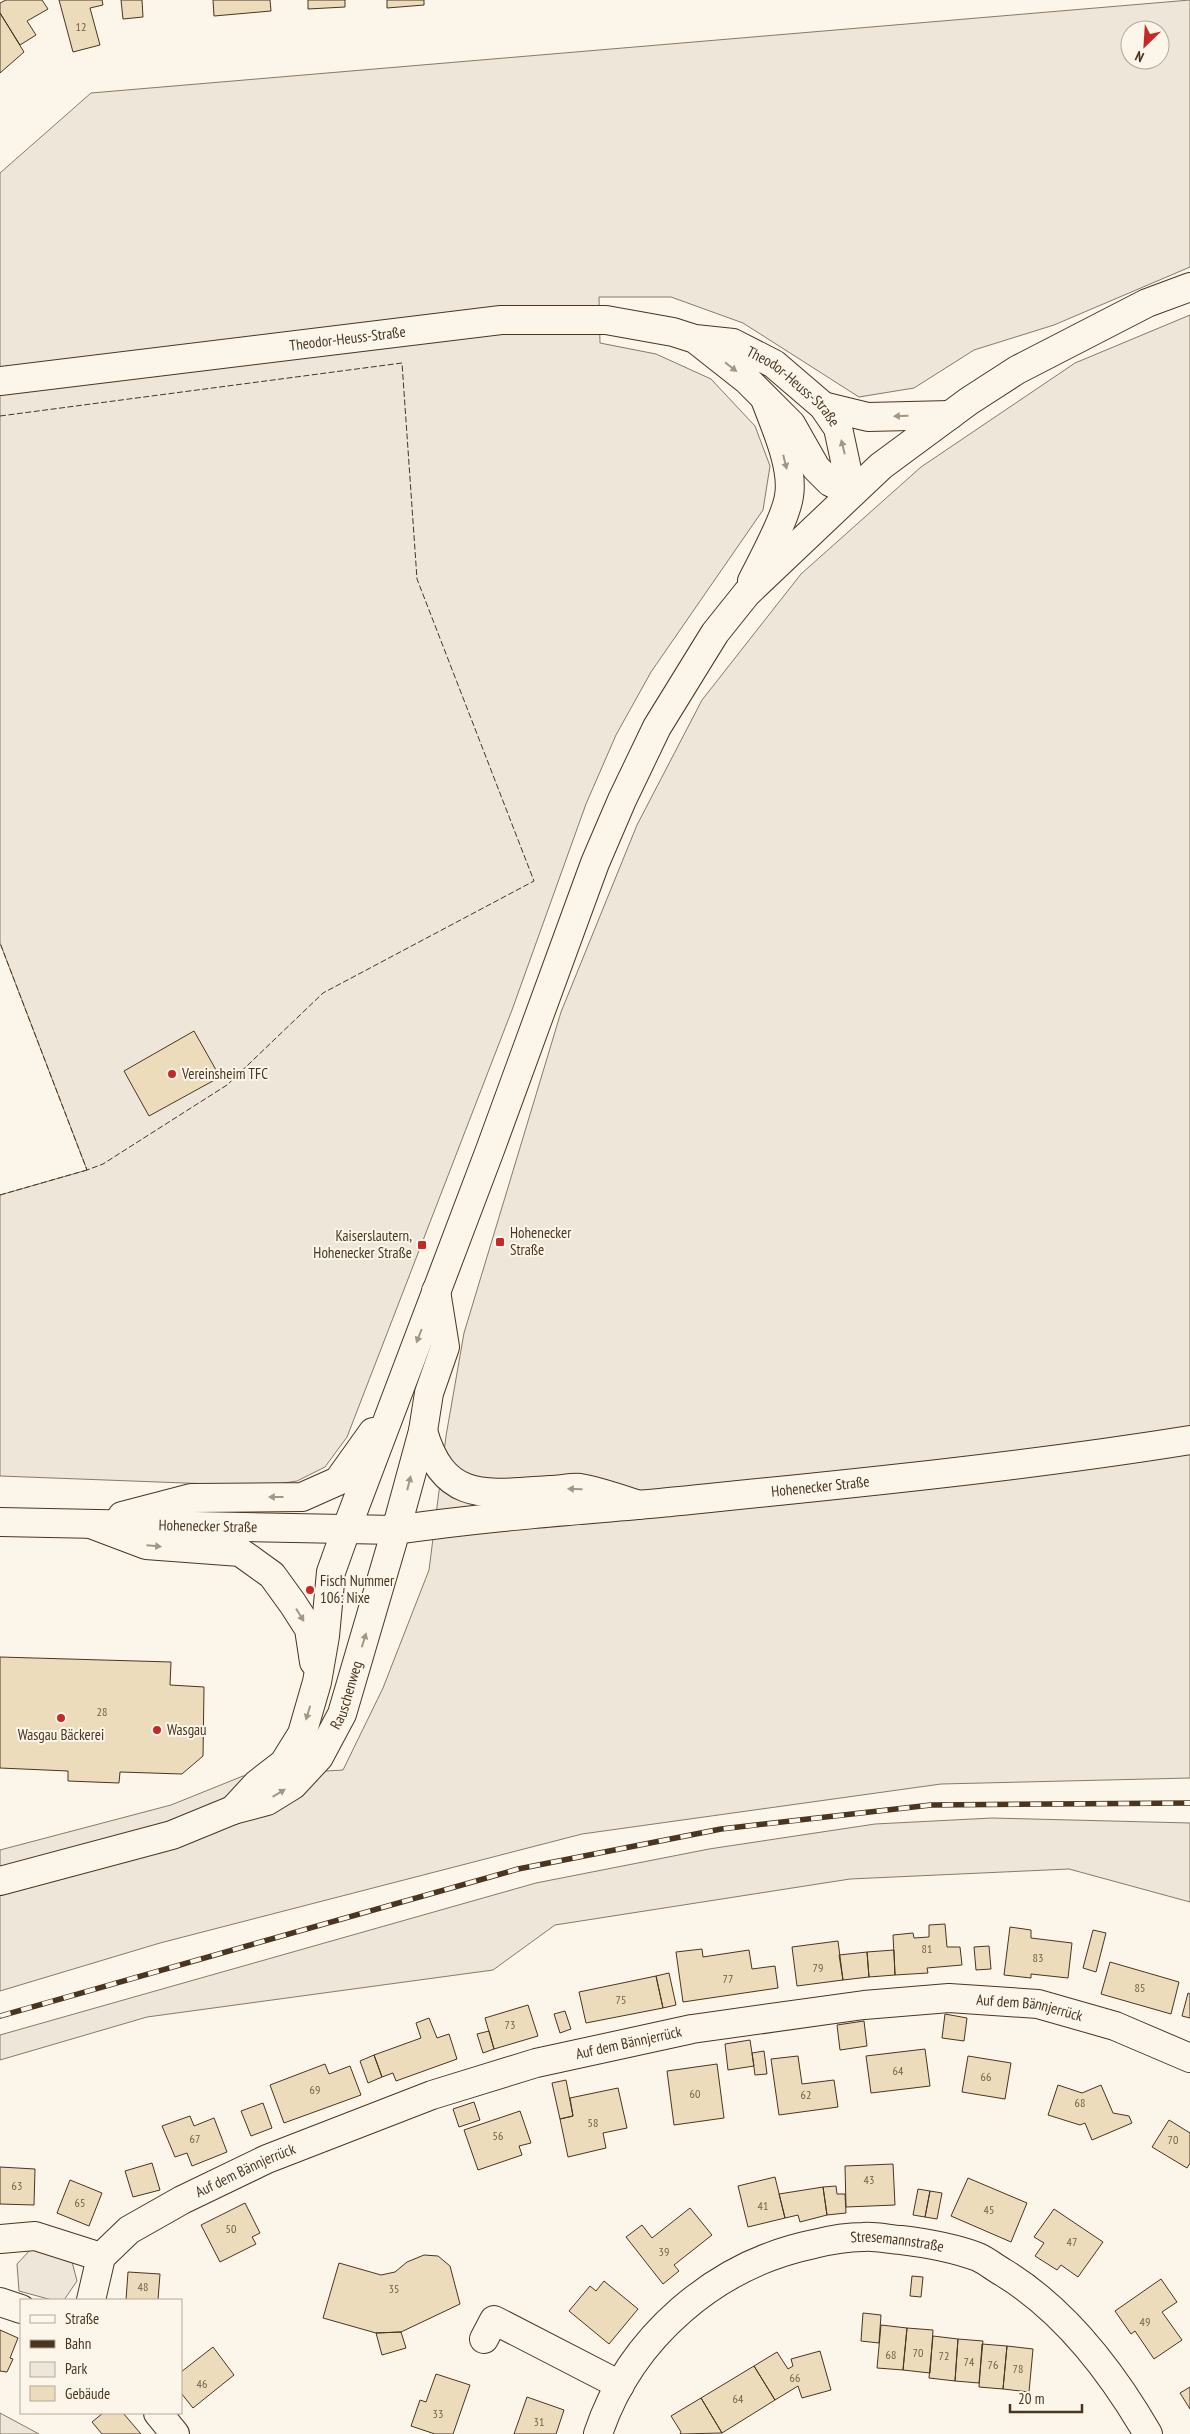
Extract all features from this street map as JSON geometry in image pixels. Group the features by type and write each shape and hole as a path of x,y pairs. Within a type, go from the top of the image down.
{"street":[{"path":"91,1524 191,1498 302,1497 338,1481 391,1408 592,872 622,800 657,727 683,682 715,633 747,593 881,466 950,415 1017,370 1147,303 1190,287"},
{"name":"Theodor-Heuss-Straße","path":"0,381 501,320 606,320 673,332 695,339 733,343 774,364 822,406 838,428 852,493"},
{"name":"Theodor-Heuss-Straße","path":"695,339 747,380 791,424 816,468 835,486 852,493"},
{"path":"747,593 776,531 789,497 789,479 781,446 765,399"},
{"path":"822,406 868,417 950,415"},
{"name":"Rauschenweg","path":"0,1881 172,1835 233,1810 266,1800 293,1785 319,1757 342,1714 423,1431 429,1393 446,1347 436,1290"},
{"name":"Rauschenweg","path":"233,1810 257,1784 284,1763 302,1734 317,1682 325,1636 331,1572 391,1408"},
{"path":"423,1431 428,1448 441,1471 458,1485 469,1490 504,1493 580,1488 639,1505"},
{"name":"Hohenecker Straße","path":"0,1522 396,1530 442,1523 639,1505 1102,1454 1190,1440"},
{"path":"91,1524 146,1545 240,1552 272,1575 309,1629 317,1682"},
{"name":"Auf dem Bännjerrück","path":"101,2258 129,2230 182,2200 267,2159 432,2095 536,2063 692,2029 864,2005 949,1998 1038,2004 1115,2026 1190,2058"},
{"path":"0,2239 35,2236 101,2258 91,2299"},
{"name":"Stresemannstraße","path":"598,2434 620,2385 641,2352 692,2300 752,2262 787,2249 863,2236 923,2243 978,2258 1027,2288 1070,2326 1127,2396 1148,2434"},
{"path":"0,2302 20,2309"},
{"path":"484,2339 494,2320 620,2385"},
{"path":"159,2414 175,2434"}],"green space":[{"path":"1190,0 1190,267 1054,325 974,350 914,388 859,397 743,323 671,297 599,297 600,343 656,354 711,379 755,426 770,466 763,510 651,672 616,735 586,804 512,1010 347,1437 325,1467 297,1481 264,1486 0,1476 0,1195 87,1170 0,943 0,173 91,93"},
{"path":"1190,315 1190,1778 941,1784 582,1834 160,1943 0,1991 0,1850 171,1805 243,1776 343,1770 383,1688 429,1570 446,1436 464,1333 561,1012 637,825 702,700 801,574 921,467 1075,363"},
{"path":"992,1818 1190,1823 1190,1902 1069,1869 850,1879 555,1925 493,1970 147,2017 0,2060 0,2035 536,1883 709,1849 875,1824"},
{"path":"31,2249 71,2258 77,2281 65,2299 48,2299 19,2291 17,2264"},
{"path":"0,2413 39,2434 0,2434"}],"building":[{"path":"6,0 42,0 48,9 27,21 36,35 20,45 0,13 0,3"},
{"path":"59,0 102,0 103,5 90,8 100,45 73,52"},
{"path":"121,0 142,0 143,17 123,19"},
{"path":"213,0 270,0 271,11 214,16"},
{"path":"308,0 345,0 345,7 308,9"},
{"path":"387,0 424,0 424,5 387,8"},
{"path":"0,13 24,52 0,73"},
{"name":"Vereinsheim TFC","path":"194,1031 220,1077 149,1116 124,1071"},
{"path":"0,1657 171,1662 170,1685 204,1687 203,1756 182,1774 120,1772 119,1783 68,1781 68,1771 0,1768"},
{"path":"945,1924 947,1947 960,1947 962,1965 927,1968 928,1973 895,1975 893,1935 913,1933 914,1938 929,1937 929,1925"},
{"path":"1010,1927 1031,1930 1031,1938 1072,1943 1068,1978 1031,1974 1031,1978 1004,1975"},
{"path":"1093,1930 1106,1933 1096,1972 1083,1968"},
{"path":"838,1941 843,1980 797,1986 792,1947"},
{"path":"989,1946 991,1969 976,1970 974,1947"},
{"path":"702,1949 703,1957 749,1950 752,1969 775,1966 778,1988 683,2002 676,1952"},
{"path":"894,1950 895,1975 869,1977 867,1952"},
{"path":"867,1952 869,1977 843,1980 839,1955"},
{"path":"1110,1962 1179,1982 1171,2014 1101,1994"},
{"path":"669,1973 676,2005 663,2008 656,1976"},
{"path":"656,1976 663,2008 586,2023 579,1992"},
{"path":"1188,1993 1190,1994 1190,2018 1182,2016"},
{"path":"528,2005 538,2036 494,2049 485,2018"},
{"path":"565,2011 571,2029 560,2033 554,2014"},
{"path":"945,2014 967,2018 964,2041 942,2038"},
{"path":"429,2018 437,2038 449,2034 457,2059 396,2081 393,2073 382,2077 374,2055 421,2038 416,2023"},
{"path":"864,2021 867,2046 840,2050 837,2025"},
{"path":"489,2031 494,2049 483,2053 477,2034"},
{"path":"750,2040 754,2066 728,2070 725,2044"},
{"path":"925,2049 930,2086 871,2093 866,2056"},
{"path":"764,2051 767,2074 755,2075 752,2053"},
{"path":"374,2055 382,2077 368,2083 360,2061"},
{"path":"798,2056 802,2084 834,2080 838,2107 779,2115 771,2059"},
{"path":"968,2056 1011,2063 1005,2099 962,2092"},
{"path":"325,2064 329,2074 350,2066 361,2095 284,2123 270,2085"},
{"path":"717,2064 724,2118 674,2125 667,2071"},
{"path":"566,2080 573,2116 560,2119 552,2083"},
{"path":"1058,2085 1082,2093 1101,2085 1113,2113 1129,2116 1132,2123 1092,2140 1085,2123 1080,2125 1048,2115"},
{"path":"618,2088 627,2128 603,2133 606,2148 568,2157 560,2119 573,2116 570,2098"},
{"path":"474,2102 480,2120 459,2127 453,2109"},
{"path":"263,2103 272,2128 251,2136 241,2111"},
{"path":"520,2111 531,2143 519,2146 522,2155 478,2170 464,2130"},
{"path":"190,2116 194,2126 214,2118 227,2152 192,2166 187,2153 175,2157 162,2126"},
{"path":"1169,2120 1190,2133 1190,2163 1187,2168 1152,2147"},
{"path":"152,2163 160,2190 133,2197 125,2171"},
{"path":"893,2164 895,2205 846,2207 845,2166"},
{"path":"0,2167 35,2169 34,2205 0,2204"},
{"path":"775,2177 785,2218 748,2227 738,2186"},
{"path":"968,2178 1027,2203 1011,2242 951,2216"},
{"path":"70,2180 102,2193 89,2226 57,2213"},
{"path":"836,2186 837,2194 845,2194 846,2213 827,2215 823,2187"},
{"path":"823,2187 827,2215 800,2222 798,2215 785,2218 779,2194"},
{"path":"918,2189 930,2191 925,2217 913,2215"},
{"path":"930,2191 942,2193 937,2219 925,2217"},
{"path":"245,2203 260,2233 252,2237 256,2244 220,2262 201,2225"},
{"path":"690,2208 712,2235 674,2265 679,2271 663,2284 626,2237 642,2225 652,2238"},
{"path":"1054,2209 1103,2242 1078,2277 1061,2265 1057,2270 1035,2256 1044,2243 1034,2237"},
{"path":"424,2255 438,2256 450,2266 460,2304 401,2332 376,2333 323,2318 339,2263 381,2275 395,2272 407,2262"},
{"path":"128,2272 160,2274 158,2299 126,2299"},
{"path":"912,2276 923,2277 921,2297 910,2296"},
{"path":"1161,2279 1177,2302 1162,2312 1182,2340 1154,2359 1135,2331 1131,2334 1115,2311"},
{"path":"604,2281 638,2309 609,2344 569,2311 590,2286 596,2291"},
{"path":"863,2313 881,2315 879,2343 861,2341"},
{"path":"881,2325 907,2328 903,2370 877,2368"},
{"path":"907,2328 933,2330 930,2373 903,2370"},
{"path":"0,2330 18,2338 10,2358 13,2359 7,2372 0,2371"},
{"path":"401,2332 406,2348 382,2355 376,2333"},
{"path":"933,2336 958,2339 955,2381 929,2378"},
{"path":"958,2339 983,2341 979,2383 955,2381"},
{"path":"982,2344 1007,2346 1003,2389 979,2387"},
{"path":"1007,2346 1033,2349 1029,2392 1003,2389"},
{"path":"213,2347 234,2375 193,2408 182,2394 182,2371"},
{"path":"820,2351 831,2390 802,2398 798,2386 775,2400 754,2366 777,2352 788,2369 793,2366 791,2359"},
{"path":"754,2366 775,2400 722,2433 701,2398"},
{"path":"436,2374 470,2385 453,2434 435,2434 411,2426 420,2400 426,2402"},
{"path":"1190,2387 1190,2409 1180,2393"},
{"path":"527,2397 564,2410 556,2434 514,2434"},
{"path":"701,2398 722,2433 680,2434 681,2432 671,2416"},
{"path":"102,2414 124,2414 141,2434 102,2434 92,2422"}],"railway":[{"path":"0,2016 518,1869 721,1829 931,1805 1190,1803"}],"fence":[{"path":"0,416 402,363 417,579 534,881 323,993 227,1085 103,1164 87,1170 0,943"},
{"path":"0,1195 87,1170"}],"place":[{"name":"Vereinsheim TFC","path":"172,1074"},
{"name":"Hohenecker Straße","path":"500,1242"},
{"name":"Kaiserslautern, Hohenecker Straße","path":"422,1245"},
{"name":"Fisch Nummer 106: Nixe","path":"310,1590"},
{"name":"Wasgau Bäckerei","path":"61,1718"},
{"name":"Wasgau","path":"157,1730"}]}
